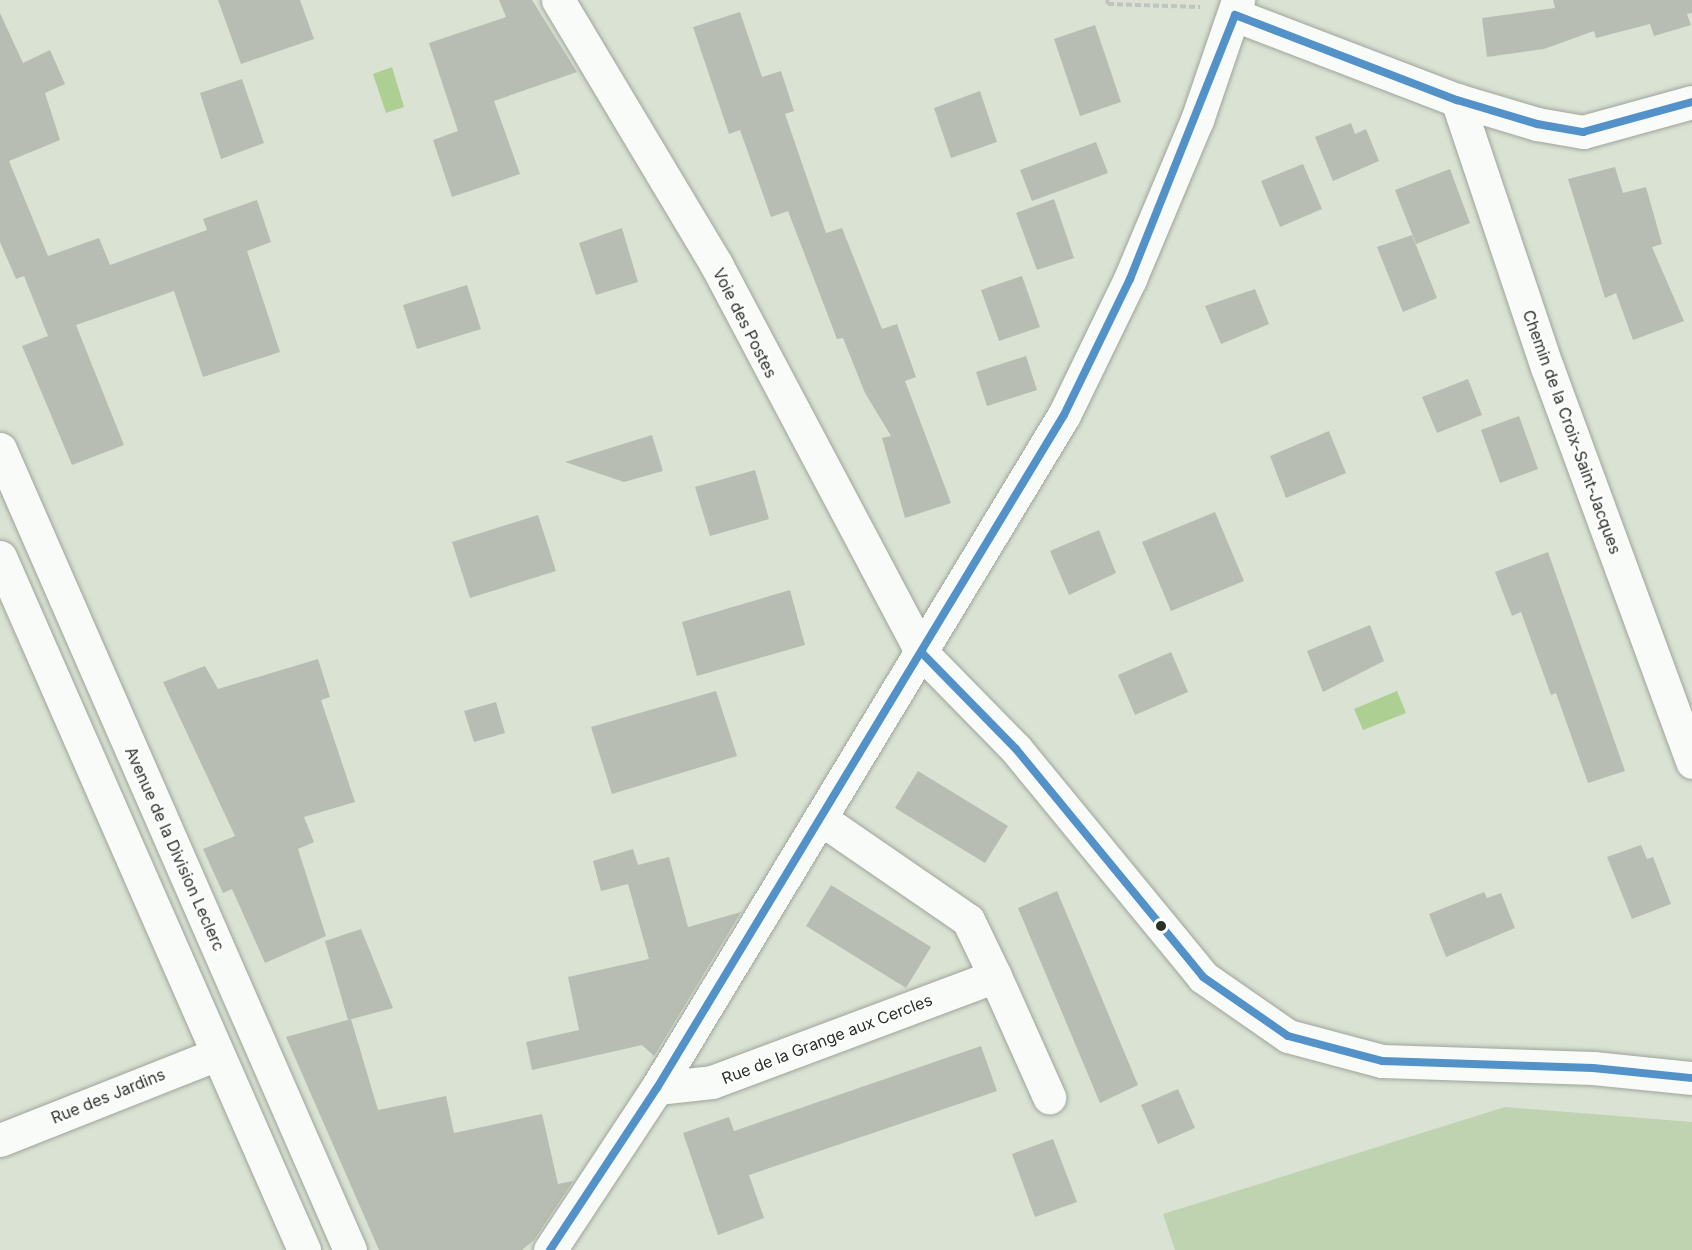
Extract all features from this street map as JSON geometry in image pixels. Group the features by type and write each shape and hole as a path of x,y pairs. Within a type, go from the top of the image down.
{"street":[{"name":"Voie des Postes","path":"558,0 716,264 922,653 1016,749 1203,977 1288,1036 1382,1061 1593,1068 1692,1078"},
{"path":"550,1250 657,1088 1064,415 1130,279 1197,120 1236,7 1456,100 1583,132 1692,102"},
{"name":"Chemin de la Croix-Saint-Jacques","path":"1456,100 1547,367 1692,762"},
{"name":"Avenue de la Division Leclerc","path":"0,449 350,1250"},
{"path":"0,557 304,1250"},
{"path":"821,819 968,920 1049,1097"},
{"name":"Rue de la Grange aux Cercles","path":"657,1088 712,1082 995,976"},
{"name":"Rue des Jardins","path":"0,1140 217,1054"}],"path":[{"path":"1107,0 1108,4 1236,7"}],"shaded area":[{"path":"392,67 404,107 386,113 373,74"},
{"path":"1397,691 1406,713 1363,730 1354,709"},
{"path":"1505,1107 1692,1122 1692,1250 1175,1250 1163,1214"}],"building":[{"path":"218,0 300,0 314,39 241,64"},
{"path":"499,0 532,0 577,72 494,101 520,174 452,197 433,140 458,131 429,43 506,17"},
{"path":"1553,0 1692,0 1692,13 1687,14 1691,25 1654,36 1650,24 1596,38 1594,31 1544,49 1487,57 1482,18 1555,8"},
{"path":"740,12 762,77 781,71 794,111 785,114 826,233 842,228 882,329 897,324 916,377 905,381 951,503 905,518 882,438 891,436 865,393 843,338 837,339 788,211 771,217 740,130 729,134 693,27"},
{"path":"0,13 23,63 50,50 65,84 45,93 60,140 9,161 48,256 99,238 110,265 207,230 203,219 257,200 271,242 247,251 280,352 203,377 174,291 76,325 124,445 72,465 22,346 48,336 24,276 16,279 0,242"},
{"path":"1095,25 1121,102 1080,116 1054,39"},
{"path":"242,79 264,143 221,159 200,93"},
{"path":"980,91 997,142 951,158 934,108"},
{"path":"1351,123 1355,134 1366,129 1379,161 1333,181 1315,137"},
{"path":"1096,142 1108,173 1032,201 1020,170"},
{"path":"1303,164 1322,209 1280,227 1261,181"},
{"path":"1615,167 1623,193 1646,187 1662,244 1652,247 1684,321 1633,340 1616,293 1605,298 1568,179"},
{"path":"1450,169 1470,223 1416,244 1395,190"},
{"path":"1054,199 1074,258 1037,270 1016,213"},
{"path":"622,228 638,282 596,295 579,243"},
{"path":"1412,235 1437,298 1403,312 1377,247"},
{"path":"1022,276 1040,327 999,341 981,290"},
{"path":"467,285 481,329 417,349 403,305"},
{"path":"1255,289 1269,324 1221,344 1205,306"},
{"path":"1026,356 1037,390 987,406 976,372"},
{"path":"1468,379 1482,415 1437,433 1422,397"},
{"path":"1519,416 1538,469 1500,483 1481,430"},
{"path":"1329,431 1346,473 1286,498 1270,456"},
{"path":"652,435 663,471 624,482 565,462"},
{"path":"755,470 769,519 710,536 695,487"},
{"path":"1215,512 1244,581 1171,611 1142,542"},
{"path":"538,515 556,571 470,598 452,542"},
{"path":"1099,530 1116,573 1069,595 1050,551"},
{"path":"1548,552 1625,771 1588,783 1556,693 1551,695 1521,612 1512,616 1495,572"},
{"path":"790,590 805,645 697,676 682,622"},
{"path":"1370,625 1384,661 1323,692 1307,651"},
{"path":"1171,652 1188,692 1135,715 1118,675"},
{"path":"318,659 330,697 321,700 355,802 304,817 314,842 298,849 326,936 265,963 232,889 223,893 203,849 235,836 163,682 205,666 218,689"},
{"path":"716,691 737,756 612,794 591,727"},
{"path":"496,702 505,733 474,742 464,711"},
{"path":"918,771 1008,826 985,863 895,808"},
{"path":"1641,845 1647,859 1653,857 1671,904 1632,919 1607,857"},
{"path":"633,849 638,865 669,857 688,927 741,912 654,1056 642,1045 532,1070 526,1042 579,1030 568,977 649,959 628,884 601,891 593,861"},
{"path":"831,885 931,947 906,988 806,926"},
{"path":"1057,891 1138,1085 1100,1103 1018,908"},
{"path":"1484,892 1487,898 1501,893 1515,928 1446,957 1429,914"},
{"path":"361,929 393,1008 348,1020 325,941"},
{"path":"351,1019 378,1110 446,1096 454,1133 542,1114 558,1184 573,1181 534,1240 522,1250 379,1250 286,1037"},
{"path":"981,1046 997,1091 749,1175 764,1218 718,1235 683,1133 729,1117 734,1131"},
{"path":"1178,1089 1195,1128 1158,1144 1141,1105"},
{"path":"1053,1139 1077,1202 1035,1217 1012,1154"}],"transit line":[{"path":"1235,15 1457,100 1537,124 1583,132 1692,102"},
{"path":"550,1250 657,1088 1064,415 1130,279 1235,15"},
{"path":"922,653 1016,749 1203,977 1288,1036 1382,1061 1593,1068 1692,1078"}]}
